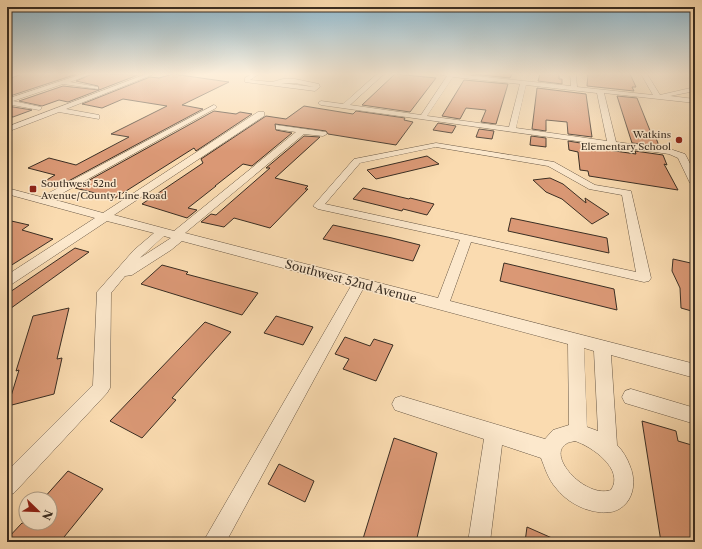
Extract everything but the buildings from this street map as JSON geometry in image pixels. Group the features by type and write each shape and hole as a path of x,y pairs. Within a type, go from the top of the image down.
{"street":[{"path":"7,130 85,100"},
{"path":"345,106 352,100"},
{"path":"423,117 435,100"},
{"path":"512,130 519,100"},
{"path":"602,100 612,143"},
{"path":"652,100 654,104"},
{"path":"682,100 695,101"},
{"path":"7,101 39,108"},
{"path":"321,103 670,152 682,156 695,183"},
{"path":"43,200 214,107"},
{"path":"58,110 96,117"},
{"path":"7,281 261,114"},
{"path":"279,127 323,134"},
{"path":"7,486 101,388 104,292 138,253 172,234 302,130"},
{"path":"436,146 551,164 592,187 627,193 644,278 628,274 466,238 318,206 357,161 436,146"},
{"name":"Southwest 52nd Avenue","path":"7,191 695,371"},
{"path":"117,278 152,257 172,234"},
{"path":"442,305 466,238"},
{"path":"214,542 360,283"},
{"path":"576,340 578,433"},
{"path":"602,346 608,449"},
{"path":"631,397 695,416"},
{"path":"402,404 551,451"},
{"path":"480,542 494,433"},
{"path":"578,433 586,435 597,440 608,449 617,459 623,472 624,487 620,496 611,502 598,502 585,498 573,491 561,480 554,468 550,456 551,446 556,438 564,434 578,433"}],"place":[{"name":"Watkins Elementary School","path":"679,140"},
{"name":"Southwest 52nd Avenue/County Line Road","path":"33,189"}]}
